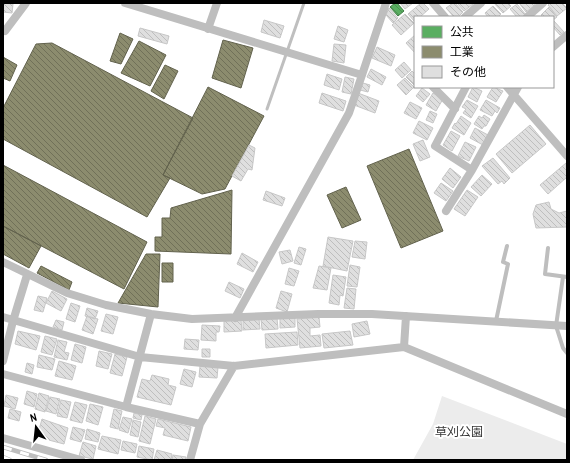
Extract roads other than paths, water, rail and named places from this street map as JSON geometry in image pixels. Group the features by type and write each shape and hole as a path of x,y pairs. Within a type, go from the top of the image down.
{"street":[{"path":"4,31 26,3"},
{"path":"125,3 362,75"},
{"path":"208,29 217,3"},
{"path":"235,318 349,114 386,3"},
{"path":"433,3 444,16"},
{"path":"466,16 481,3"},
{"path":"528,16 543,3"},
{"path":"554,46 567,35"},
{"path":"434,88 455,109"},
{"path":"466,88 435,146 472,170"},
{"path":"507,88 567,156"},
{"path":"446,211 472,170 518,88"},
{"path":"3,262 27,275 68,293 106,305 151,314 192,319 326,314 372,314 567,326"},
{"path":"3,361 27,275"},
{"path":"126,407 151,314"},
{"path":"404,347 406,316"},
{"path":"3,317 140,357 234,366 404,347 567,414"},
{"path":"190,460 200,424 234,366"},
{"path":"3,374 126,407 200,424"},
{"path":"3,438 80,460"}],"lane":[{"path":"496,321 508,264 503,262 506,246"},
{"path":"548,248 545,274 565,277 556,326 563,348 567,353"}],"waterway":[{"path":"267,109 304,3"}],"railway":[{"path":"3,447 46,460"},
{"path":"3,457 10,460"}],"park label":[{"name":"草刈公園","path":"459,432"}]}
